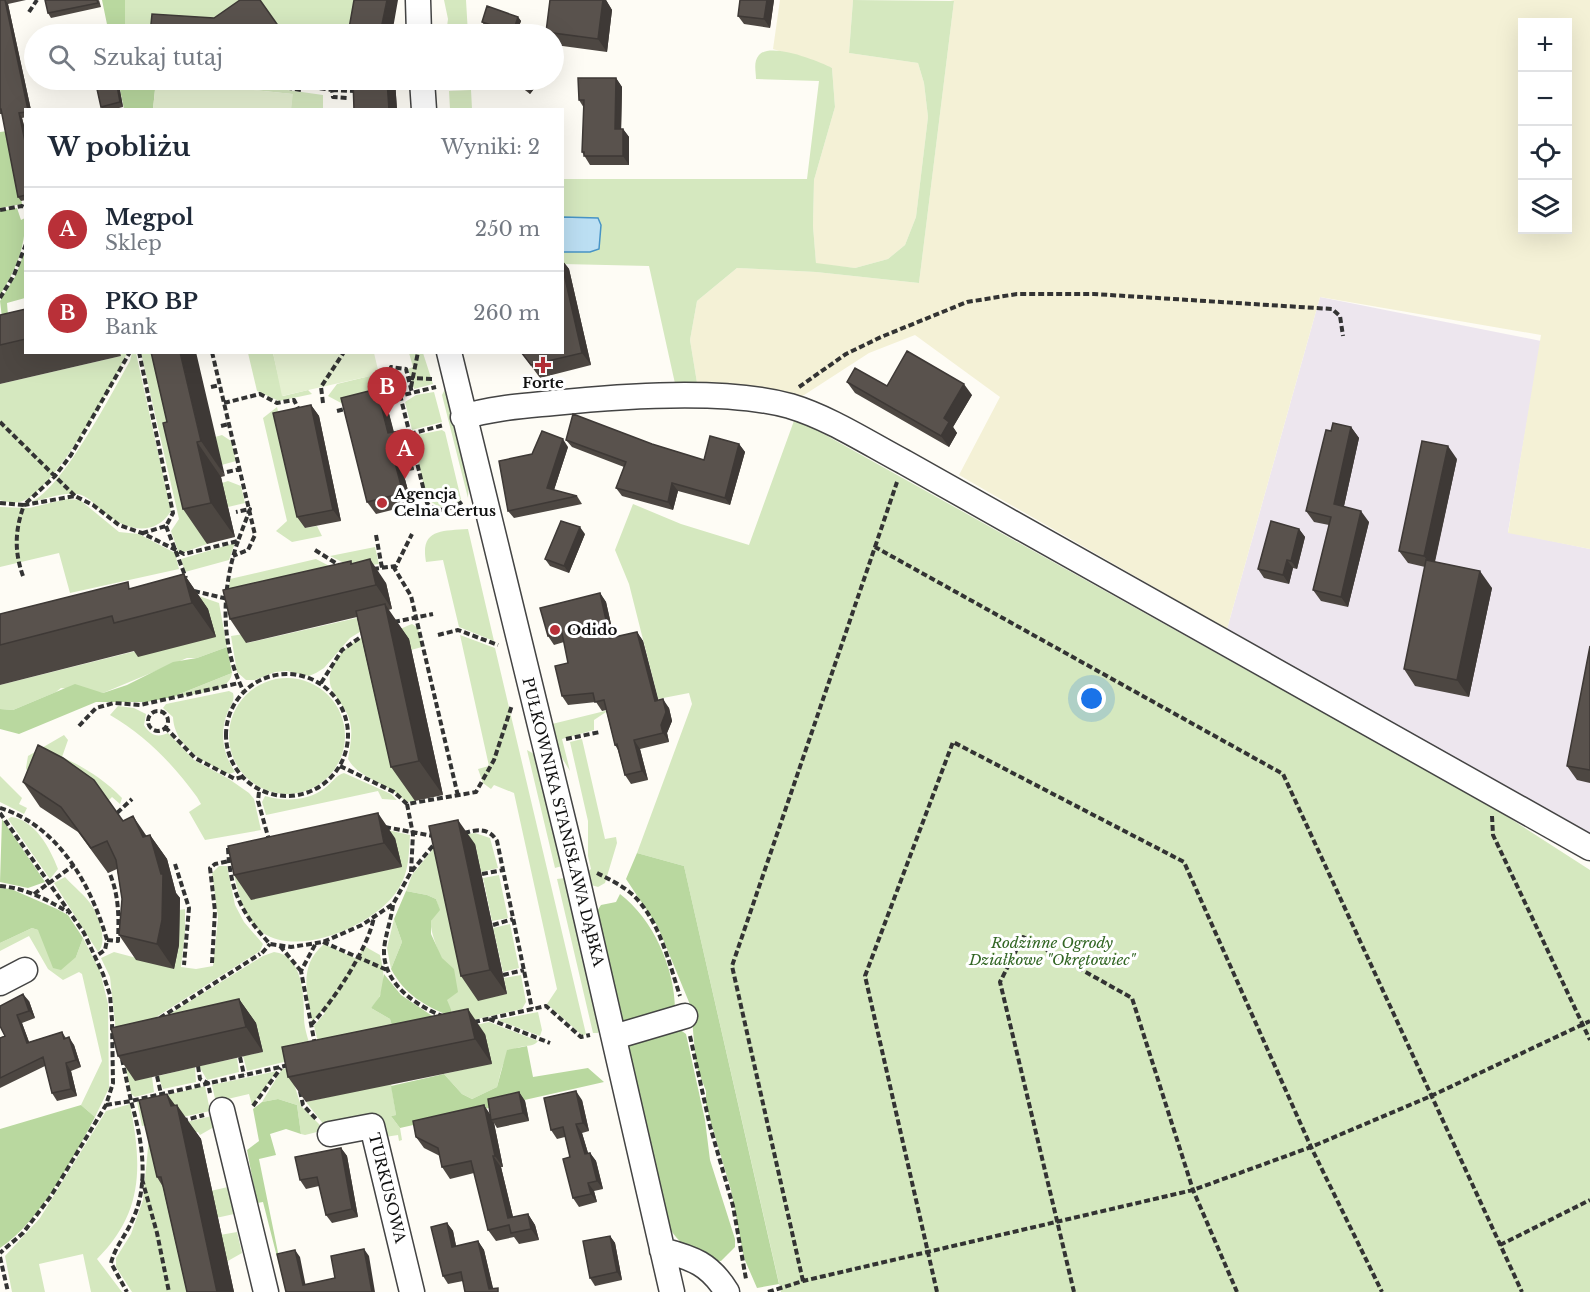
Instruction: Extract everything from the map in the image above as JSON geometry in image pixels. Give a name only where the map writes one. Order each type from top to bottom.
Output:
[{"type":"street","points":[[418,0],[419,24]]},
{"type":"street","points":[[423,90],[424,108]]},
{"type":"street","name":"PUŁKOWNIKA STANISŁAWA DĄBKA","points":[[449,354],[455,421],[614,1037],[672,1292]]},
{"type":"street","points":[[455,421],[504,408],[639,397],[745,398],[789,406],[815,416],[904,462],[1590,848]]},
{"type":"street","points":[[0,983],[25,970]]},
{"type":"street","points":[[614,1037],[685,1016]]},
{"type":"street","points":[[222,1110],[266,1292]]},
{"type":"street","name":"TURKUSOWA","points":[[330,1134],[372,1126],[412,1292]]},
{"type":"street","points":[[662,1250],[692,1257],[737,1288]]},
{"type":"path","points":[[29,12],[37,0]]},
{"type":"path","points":[[348,98],[333,97],[332,90],[355,90]]},
{"type":"path","points":[[0,210],[24,207]]},
{"type":"path","points":[[0,298],[14,275],[24,249]]},
{"type":"path","points":[[789,406],[795,389],[846,354],[967,302],[1017,294],[1094,294],[1332,309],[1341,320],[1342,336]]},
{"type":"path","points":[[23,576],[17,557],[15,530],[24,505],[55,476],[83,435],[129,354]]},
{"type":"path","points":[[139,354],[173,513],[166,526],[142,533]]},
{"type":"path","points":[[212,354],[255,535],[252,544],[243,554],[232,556]]},
{"type":"path","points":[[323,403],[321,387],[343,354]]},
{"type":"path","points":[[411,390],[418,354]]},
{"type":"path","points":[[394,397],[388,374],[391,368],[406,369],[411,390]]},
{"type":"path","points":[[408,378],[435,380]]},
{"type":"path","points":[[211,387],[220,385]]},
{"type":"path","points":[[372,403],[400,396],[411,390],[437,387]]},
{"type":"path","points":[[224,403],[260,394],[277,403],[294,400],[298,408]]},
{"type":"path","points":[[400,396],[426,503],[433,509],[442,510],[455,507],[465,500]]},
{"type":"path","points":[[338,411],[360,405]]},
{"type":"path","points":[[410,434],[455,421]]},
{"type":"path","points":[[0,422],[75,496],[119,525],[142,533],[184,554],[238,541]]},
{"type":"path","points":[[221,426],[229,424]]},
{"type":"path","points":[[803,1281],[732,966],[904,462]]},
{"type":"path","points":[[227,472],[240,469]]},
{"type":"path","points":[[0,503],[24,505],[75,496]]},
{"type":"path","points":[[237,512],[250,509]]},
{"type":"path","points":[[244,692],[234,672],[224,600],[232,556],[250,509]]},
{"type":"path","points":[[166,526],[187,581]]},
{"type":"path","points":[[362,572],[396,566],[412,534]]},
{"type":"path","points":[[376,535],[382,568]]},
{"type":"path","points":[[875,547],[1283,774],[1522,1292]]},
{"type":"path","points":[[315,550],[343,568]]},
{"type":"path","points":[[393,566],[411,596],[417,617],[458,796]]},
{"type":"path","points":[[193,591],[224,600],[232,599]]},
{"type":"path","points":[[388,623],[433,614]]},
{"type":"path","points":[[438,635],[458,630],[498,645]]},
{"type":"path","points":[[321,683],[342,650],[372,631]]},
{"type":"path","points":[[419,655],[425,654]]},
{"type":"path","points":[[299,674],[321,683],[337,700],[347,721],[348,744],[340,766],[324,784],[303,794],[281,796],[259,792],[242,777],[230,759],[225,733],[231,707],[248,686],[272,675],[299,674]]},
{"type":"path","points":[[79,726],[96,708],[114,703],[140,705],[239,683]]},
{"type":"path","points":[[428,693],[434,691]]},
{"type":"path","points":[[153,702],[155,712],[149,720],[151,727],[157,730],[165,727],[168,722],[165,714],[155,712]]},
{"type":"path","points":[[407,804],[476,792],[494,760],[512,705]]},
{"type":"path","points":[[165,727],[203,764],[235,779],[242,777]]},
{"type":"path","points":[[437,733],[443,731]]},
{"type":"path","points":[[937,1292],[865,976],[953,742],[1184,862],[1311,1147],[1382,1292]]},
{"type":"path","points":[[340,766],[394,792],[407,804],[413,832],[411,872]]},
{"type":"path","points":[[446,771],[452,770]]},
{"type":"path","points":[[259,792],[258,801],[270,845]]},
{"type":"path","points":[[1498,795],[1492,815],[1493,835],[1590,1040]]},
{"type":"path","points":[[117,813],[132,799]]},
{"type":"path","points":[[0,808],[10,811],[35,828],[57,845],[74,865],[95,905],[106,940],[105,950],[95,957]]},
{"type":"path","points":[[0,1253],[23,1233],[51,1196],[106,1105],[113,1083],[110,995],[95,957],[71,914],[1,815]]},
{"type":"path","points":[[379,828],[440,837],[411,872],[393,904],[384,951],[388,971],[399,989],[428,1010],[445,1018]]},
{"type":"path","points":[[458,834],[477,829],[493,835],[497,842],[532,1009]]},
{"type":"path","points":[[228,848],[237,901],[251,924],[270,944],[291,947],[323,942],[362,925],[393,904]]},
{"type":"path","points":[[212,963],[215,911],[209,872],[215,864],[240,858]]},
{"type":"path","points":[[175,864],[189,908],[184,966]]},
{"type":"path","points":[[34,894],[74,865]]},
{"type":"path","points":[[482,874],[503,870]]},
{"type":"path","points":[[106,940],[118,941],[119,920],[115,885],[109,872]]},
{"type":"path","points":[[615,884],[633,895],[658,933],[685,1016],[710,1126],[733,1206],[737,1288]]},
{"type":"path","points":[[0,886],[15,887],[34,894],[71,914]]},
{"type":"path","points":[[310,1026],[344,983],[368,936],[374,916]]},
{"type":"path","points":[[493,925],[513,919]]},
{"type":"path","points":[[1074,1292],[1000,982],[1023,937],[1132,998],[1193,1190],[1237,1292]]},
{"type":"path","points":[[323,942],[388,971]]},
{"type":"path","points":[[301,971],[316,943]]},
{"type":"path","points":[[157,1020],[261,953],[270,944]]},
{"type":"path","points":[[279,945],[301,971],[310,1026],[316,1047]]},
{"type":"path","points":[[503,975],[524,970]]},
{"type":"path","points":[[471,1023],[546,1006],[581,1037],[590,1035]]},
{"type":"path","points":[[488,1019],[550,1043]]},
{"type":"path","points":[[768,1292],[803,1281],[1193,1190],[1311,1147],[1431,1096],[1590,1021]]},
{"type":"path","points":[[111,1049],[118,1045]]},
{"type":"path","points":[[121,1056],[140,1131],[141,1178],[134,1219],[111,1263],[128,1292]]},
{"type":"path","points":[[240,1057],[244,1075]]},
{"type":"path","points":[[106,1105],[293,1064]]},
{"type":"path","points":[[253,1106],[281,1067]]},
{"type":"path","points":[[157,1076],[161,1094]]},
{"type":"path","points":[[298,1085],[303,1105],[330,1134]]},
{"type":"path","points":[[172,1123],[222,1110]]},
{"type":"path","points":[[141,1178],[158,1233],[169,1292]]},
{"type":"path","points":[[1500,1245],[1590,1200]]},
{"type":"path","points":[[0,1257],[8,1292]]},
{"type":"shaded area","points":[[780,0],[853,0],[849,53],[918,63],[924,83],[928,117],[916,217],[905,245],[888,259],[855,268],[816,264],[813,226],[814,180],[835,107],[832,68],[773,49]]},
{"type":"shaded area","points":[[950,0],[1590,0],[1590,549],[1508,533],[1541,335],[1320,297],[1227,629],[959,475],[1000,397],[915,335],[869,353],[801,397],[698,389],[690,340],[697,301],[737,268],[816,272],[919,283],[954,1]]},
{"type":"shaded area","points":[[1320,297],[1541,341],[1508,532],[1590,549],[1590,840],[1227,629]]},
{"type":"green space","points":[[102,0],[125,0],[125,24],[107,24]]},
{"type":"green space","points":[[125,0],[365,0],[361,24],[244,24],[236,22],[125,24]]},
{"type":"green space","points":[[444,0],[466,0],[467,24],[447,24]]},
{"type":"green space","points":[[853,0],[954,1],[919,283],[816,272],[737,268],[697,301],[690,340],[698,389],[676,388],[649,266],[564,264],[564,179],[807,179],[819,81],[756,79],[755,64],[759,55],[774,51],[795,54],[832,68],[835,107],[814,180],[813,226],[816,263],[855,268],[888,259],[905,245],[916,217],[928,117],[924,83],[918,63],[849,53]]},
{"type":"green space","points":[[120,90],[155,90],[153,108],[124,108]]},
{"type":"green space","points":[[155,90],[254,90],[293,94],[291,108],[153,108]]},
{"type":"green space","points":[[253,90],[287,90],[323,95],[323,108],[291,108],[292,94]]},
{"type":"green space","points":[[471,90],[472,108],[450,108],[449,91]]},
{"type":"green space","points":[[8,131],[22,204],[0,208],[0,132]]},
{"type":"green space","points":[[17,208],[21,220],[24,218],[24,239],[15,268],[0,295],[0,211]]},
{"type":"green space","points":[[24,253],[24,298],[7,303],[8,316],[2,318],[0,301],[16,275]]},
{"type":"green space","points":[[120,354],[126,354],[83,432],[54,474],[24,501],[14,503],[0,500],[0,384],[121,356]]},
{"type":"green space","points":[[132,354],[136,354],[171,511],[158,524],[141,528],[124,525],[115,520],[82,495],[60,495],[31,502],[44,493],[71,460],[130,361]]},
{"type":"green space","points":[[141,354],[166,354],[207,544],[184,552],[178,551],[171,531],[179,519]]},
{"type":"green space","points":[[248,354],[273,354],[283,396],[308,390],[312,394],[279,401],[257,391]]},
{"type":"green space","points":[[273,354],[374,354],[379,374],[282,396]]},
{"type":"green space","points":[[409,354],[423,354],[433,384],[414,389],[408,369],[413,367]]},
{"type":"green space","points":[[382,373],[387,395],[383,396],[381,390],[368,393],[369,399],[343,404],[328,396],[337,384]]},
{"type":"green space","points":[[445,389],[469,481],[468,498],[442,395]]},
{"type":"green space","points":[[434,392],[442,422],[412,430],[405,402],[416,395]]},
{"type":"green space","points":[[277,407],[305,528],[317,526],[322,536],[292,542],[276,531],[287,521],[263,418]]},
{"type":"green space","name":"Rodzinne Ogrody Działkowe \"Okrętowiec\"","points":[[795,418],[1494,808],[1590,870],[1590,1292],[781,1292],[684,866],[637,853],[692,704],[689,693],[658,699],[629,584],[615,550],[633,504],[681,524],[749,545]]},
{"type":"green space","points":[[442,430],[445,432],[461,499],[457,503],[439,507],[427,499],[412,436]]},
{"type":"green space","points":[[222,435],[231,441],[236,461],[218,466],[215,437]]},
{"type":"green space","points":[[228,481],[241,486],[245,503],[228,507],[222,483]]},
{"type":"green space","points":[[67,499],[80,500],[119,532],[139,534],[175,553],[179,569],[70,593],[59,553],[0,567],[0,507],[29,508]]},
{"type":"green space","points":[[468,529],[494,641],[459,627],[443,560],[426,562],[426,543],[435,534],[449,530]]},
{"type":"green space","points":[[235,543],[229,560],[185,572],[181,559]]},
{"type":"green space","points":[[375,547],[379,564],[354,568],[330,556]]},
{"type":"green space","points":[[316,559],[339,571],[228,593],[230,579]]},
{"type":"green space","points":[[193,594],[219,603],[227,647],[197,658],[187,658],[103,693],[61,688],[13,710],[0,709],[0,685],[136,651]]},
{"type":"green space","points":[[374,614],[368,627],[350,638],[324,668],[309,676],[287,671],[275,672],[255,680],[246,680],[237,672],[231,636],[244,634],[247,643]]},
{"type":"green space","points":[[412,624],[418,628],[422,647],[411,650],[415,801],[406,802],[359,771],[348,759],[350,722],[332,689],[330,674],[337,658],[356,640],[365,636],[389,633]]},
{"type":"green space","points":[[460,635],[495,648],[586,1034],[583,1036],[547,1004],[557,989],[514,793],[494,785],[491,789],[483,783],[478,769],[489,766]]},
{"type":"green space","points":[[227,647],[232,673],[172,697],[147,702],[96,702],[19,734],[0,729],[0,709],[13,710],[75,684],[103,693],[127,685],[173,662],[197,658]]},
{"type":"green space","points":[[232,673],[230,680],[217,689],[172,697]]},
{"type":"green space","points":[[287,678],[309,682],[328,695],[341,714],[345,736],[341,758],[328,777],[309,790],[287,794],[265,790],[246,777],[233,758],[229,736],[233,714],[246,695],[265,682]]},
{"type":"green space","points":[[229,691],[233,693],[233,698],[225,719],[223,735],[225,751],[235,772],[229,774],[210,765],[185,745],[179,737],[173,717],[163,708],[166,704]]},
{"type":"green space","points":[[118,706],[134,708],[146,714],[144,725],[151,733],[160,735],[168,733],[194,760],[249,793],[254,799],[261,830],[205,840],[189,812],[201,804],[197,797],[158,751],[110,715]]},
{"type":"green space","points":[[609,710],[594,720],[594,730],[562,739],[570,771],[559,753],[552,724]]},
{"type":"green space","points":[[64,735],[68,740],[62,757],[109,785],[122,798],[120,804],[112,797],[107,802],[30,780],[26,768],[28,756]]},
{"type":"green space","points":[[582,739],[605,839],[616,837],[617,843],[605,883],[598,887],[588,884],[586,873],[591,869],[588,856],[588,821],[570,742]]},
{"type":"green space","points":[[527,750],[536,755],[562,866],[555,868]]},
{"type":"green space","points":[[344,773],[391,794],[397,800],[382,799],[378,791],[266,815],[262,802],[265,796],[288,800],[311,796]]},
{"type":"green space","points":[[0,776],[22,798],[19,804],[27,808],[24,814],[0,802]]},
{"type":"green space","points":[[11,817],[27,823],[46,844],[58,869],[50,879],[8,819]]},
{"type":"green space","points":[[2,819],[45,882],[28,888],[0,882]]},
{"type":"green space","points":[[383,829],[410,835],[409,855],[405,876],[399,888],[389,901],[374,914],[337,933],[297,942],[279,940],[263,933],[250,919],[241,902],[232,864],[401,867],[395,838]]},
{"type":"green space","points":[[475,833],[490,838],[498,868],[481,872],[475,844],[478,1000],[507,994],[504,978],[521,975],[526,1002],[522,1009],[464,1022],[452,1017],[446,1000],[454,993],[431,927],[431,921],[439,909],[436,899],[406,891],[412,875],[441,839]]},
{"type":"green space","points":[[637,853],[684,866],[779,1284],[757,1288],[744,1258],[731,1190],[706,1106],[706,1091],[696,1065],[691,1007],[658,927],[626,879]]},
{"type":"green space","points":[[219,866],[227,866],[235,905],[244,922],[263,944],[260,951],[117,1042],[110,977],[101,958],[114,952],[174,968],[179,945],[179,910],[185,909],[181,967],[196,969],[213,966],[218,918],[212,873]]},
{"type":"green space","points":[[499,875],[508,918],[492,921],[483,878]]},
{"type":"green space","points":[[65,877],[92,906],[97,916],[102,936],[101,948],[98,952],[54,883]]},
{"type":"green space","points":[[565,878],[600,1027],[598,1033],[593,1033],[557,879]]},
{"type":"green space","points":[[0,888],[11,889],[68,915],[83,938],[76,957],[61,970],[53,968],[38,930],[32,928],[0,943]]},
{"type":"green space","points":[[406,891],[436,899],[440,910],[431,921],[431,934],[442,958],[454,969],[458,992],[447,1000],[452,1017],[433,1009],[409,993],[391,969],[402,942],[394,919]]},
{"type":"green space","points":[[620,894],[632,904],[652,931],[666,961],[674,994],[675,1010],[637,1025],[621,1022],[597,911],[601,905],[616,902]]},
{"type":"green space","points":[[394,919],[402,942],[391,969],[387,948]]},
{"type":"green space","points":[[510,924],[519,968],[503,972],[493,928]]},
{"type":"green space","points":[[32,928],[76,957],[83,938],[100,971],[108,1004],[109,1088],[95,1117],[81,1105],[102,1061],[82,974],[79,972],[63,980],[48,969],[29,936],[0,951],[0,943]]},
{"type":"green space","points":[[324,944],[357,959],[364,946],[380,955],[383,969],[382,989],[371,1008],[390,1019],[393,1029],[321,1054],[314,1026],[325,1013],[322,1011],[312,1022],[306,980],[310,961]]},
{"type":"green space","points":[[274,952],[291,960],[300,978],[305,1027],[313,1055],[247,1071],[243,1056],[263,1052],[256,1023],[135,1080],[152,1077],[154,1092],[135,1097],[131,1094],[122,1048],[168,1015],[263,956]]},
{"type":"green space","points":[[384,974],[401,995],[434,1017],[393,1029],[390,1019],[371,1008],[380,996]]},
{"type":"green space","points":[[538,1012],[542,1030],[540,1036],[497,1020]]},
{"type":"green space","points":[[489,1022],[538,1041],[532,1045],[514,1049],[506,1058],[497,1087],[472,1099],[462,1094],[444,1074],[492,1063],[467,1027]]},
{"type":"green space","points":[[679,1029],[686,1034],[705,1120],[710,1160],[735,1239],[735,1247],[721,1261],[697,1255],[679,1241],[669,1228],[627,1046],[631,1041]]},
{"type":"green space","points":[[527,1046],[533,1077],[588,1068],[604,1082],[400,1128],[391,1116],[396,1115],[391,1086],[444,1074],[462,1094],[472,1099],[497,1087],[507,1050]]},
{"type":"green space","points":[[237,1058],[239,1072],[207,1080],[199,1066]]},
{"type":"green space","points":[[195,1067],[196,1082],[163,1089],[158,1076]]},
{"type":"green space","points":[[289,1068],[301,1106],[325,1130],[301,1134],[297,1105],[278,1099],[262,1102],[282,1069]]},
{"type":"green space","points":[[277,1071],[252,1105],[249,1094],[219,1101],[217,1108],[212,1085]]},
{"type":"green space","points":[[391,1083],[396,1115],[391,1116],[400,1128],[402,1140],[399,1141],[398,1135],[385,1137],[328,1130],[306,1102]]},
{"type":"green space","points":[[205,1086],[210,1111],[142,1126],[137,1102]]},
{"type":"green space","points":[[278,1099],[297,1105],[301,1134],[286,1129],[270,1134],[276,1155],[259,1159],[286,1292],[263,1202],[257,1203],[247,1150],[259,1141],[253,1109],[262,1102]]},
{"type":"green space","points":[[130,1104],[137,1148],[136,1187],[124,1224],[97,1259],[122,1292],[91,1292],[83,1254],[39,1264],[45,1292],[12,1292],[5,1256],[40,1218],[106,1111]]},
{"type":"green space","points":[[81,1105],[95,1117],[77,1151],[41,1207],[14,1237],[0,1248],[0,1129]]},
{"type":"green space","points":[[212,1116],[214,1127],[200,1135],[198,1132],[192,1133],[203,1292],[132,1292],[116,1267],[116,1258],[131,1234],[143,1200],[149,1137],[157,1129]]},
{"type":"green space","points":[[228,1187],[234,1214],[216,1218],[206,1192]]},
{"type":"green space","points":[[237,1232],[242,1253],[226,1262],[220,1235]]},
{"type":"water","points":[[564,217],[598,218],[601,225],[599,249],[590,252],[564,252]]},
{"type":"building","points":[[0,0],[5,0],[28,108],[24,108],[24,112],[19,113],[24,137],[24,196],[18,197],[0,109]]},
{"type":"building","points":[[45,0],[97,0],[98,3],[48,13]]},
{"type":"building","points":[[240,0],[260,0],[277,24],[151,24],[152,14],[214,18]]},
{"type":"building","points":[[354,0],[387,0],[382,24],[350,24]]},
{"type":"building","points":[[550,0],[603,0],[598,39],[564,34],[564,24],[547,24]]},
{"type":"building","points":[[740,0],[767,0],[764,19],[738,16]]},
{"type":"building","points":[[487,6],[518,17],[516,24],[482,22]]},
{"type":"building","points":[[578,78],[616,78],[615,129],[623,129],[623,156],[584,156],[582,152],[584,100],[579,100]]},
{"type":"building","points":[[97,90],[118,90],[120,102],[101,107]]},
{"type":"building","points":[[353,90],[388,90],[389,108],[354,108]]},
{"type":"building","points":[[564,274],[582,353],[531,365],[523,354],[564,354]]},
{"type":"building","points":[[24,309],[24,339],[0,345],[0,315]]},
{"type":"building","points":[[907,351],[964,384],[944,418],[949,422],[941,436],[847,382],[855,368],[887,386]]},
{"type":"building","points":[[151,354],[180,354],[201,441],[197,442],[211,503],[183,509],[163,423],[167,422]]},
{"type":"building","points":[[377,389],[388,433],[399,431],[405,457],[394,459],[403,493],[367,502],[341,398]]},
{"type":"building","points":[[311,405],[333,510],[297,517],[273,413]]},
{"type":"building","points":[[573,414],[652,444],[704,460],[710,436],[739,444],[725,498],[672,483],[668,502],[616,488],[626,462],[566,440]]},
{"type":"building","points":[[1333,423],[1351,427],[1334,504],[1361,511],[1341,597],[1313,590],[1331,517],[1306,511],[1326,430],[1331,431]]},
{"type":"building","points":[[542,431],[563,439],[547,488],[577,496],[508,511],[499,461],[532,454]]},
{"type":"building","points":[[1422,441],[1448,446],[1424,556],[1399,551]]},
{"type":"building","points":[[561,521],[580,527],[564,566],[545,559]]},
{"type":"building","points":[[1271,521],[1299,529],[1291,561],[1287,560],[1283,575],[1258,569]]},
{"type":"building","points":[[370,559],[376,585],[230,619],[223,590],[351,561],[351,564]]},
{"type":"building","points":[[1426,560],[1480,571],[1457,680],[1404,669]]},
{"type":"building","points":[[184,574],[192,603],[114,623],[112,616],[0,645],[0,614],[128,582],[129,589]]},
{"type":"building","points":[[600,593],[610,638],[637,632],[655,701],[663,699],[666,712],[661,725],[663,733],[634,740],[642,771],[625,775],[604,700],[595,702],[593,693],[562,696],[555,666],[568,663],[562,633],[548,636],[540,608]]},
{"type":"building","points":[[385,604],[419,761],[391,767],[356,611]]},
{"type":"building","points":[[1590,646],[1590,770],[1567,766]]},
{"type":"building","points":[[38,745],[63,758],[94,780],[123,821],[133,816],[143,837],[150,835],[161,874],[163,874],[162,920],[157,944],[119,935],[122,899],[116,860],[107,841],[91,848],[61,807],[23,782]]},
{"type":"building","points":[[378,813],[384,843],[234,875],[228,846]]},
{"type":"building","points":[[458,820],[490,970],[461,976],[429,826]]},
{"type":"building","points":[[23,994],[29,1011],[17,1015],[27,1043],[62,1032],[64,1039],[69,1037],[76,1060],[66,1063],[71,1089],[52,1093],[43,1057],[0,1078],[0,1038],[5,1036],[0,1026],[0,1006]]},
{"type":"building","points":[[239,999],[246,1027],[118,1056],[111,1028]]},
{"type":"building","points":[[468,1009],[475,1039],[288,1077],[282,1047]]},
{"type":"building","points":[[576,1091],[583,1123],[576,1124],[585,1154],[590,1153],[597,1181],[588,1183],[591,1194],[573,1198],[563,1159],[570,1157],[563,1127],[551,1130],[544,1098]]},
{"type":"building","points":[[519,1092],[523,1113],[491,1120],[488,1099]]},
{"type":"building","points":[[167,1094],[171,1106],[177,1105],[217,1292],[187,1292],[161,1177],[157,1177],[139,1100]]},
{"type":"building","points":[[484,1105],[508,1218],[528,1214],[531,1229],[511,1233],[509,1225],[488,1230],[471,1161],[442,1167],[438,1148],[416,1137],[413,1121]]},
{"type":"building","points":[[341,1148],[352,1209],[326,1215],[317,1177],[300,1180],[295,1157]]},
{"type":"building","points":[[447,1223],[452,1247],[478,1241],[489,1289],[498,1288],[498,1292],[465,1292],[461,1272],[443,1276],[431,1227]]},
{"type":"building","points":[[610,1236],[617,1272],[590,1278],[583,1241]]},
{"type":"building","points":[[364,1249],[372,1292],[286,1292],[277,1254],[295,1250],[303,1285],[335,1278],[331,1256]]},
{"type":"place","name":"Forte","points":[[543,365]]},
{"type":"place","name":"PKO BP","points":[[387,417]]},
{"type":"place","name":"Megpol","points":[[405,479]]},
{"type":"place","name":"Agencja Celna Certus","points":[[382,503]]},
{"type":"place","name":"Odido","points":[[555,630]]}]
